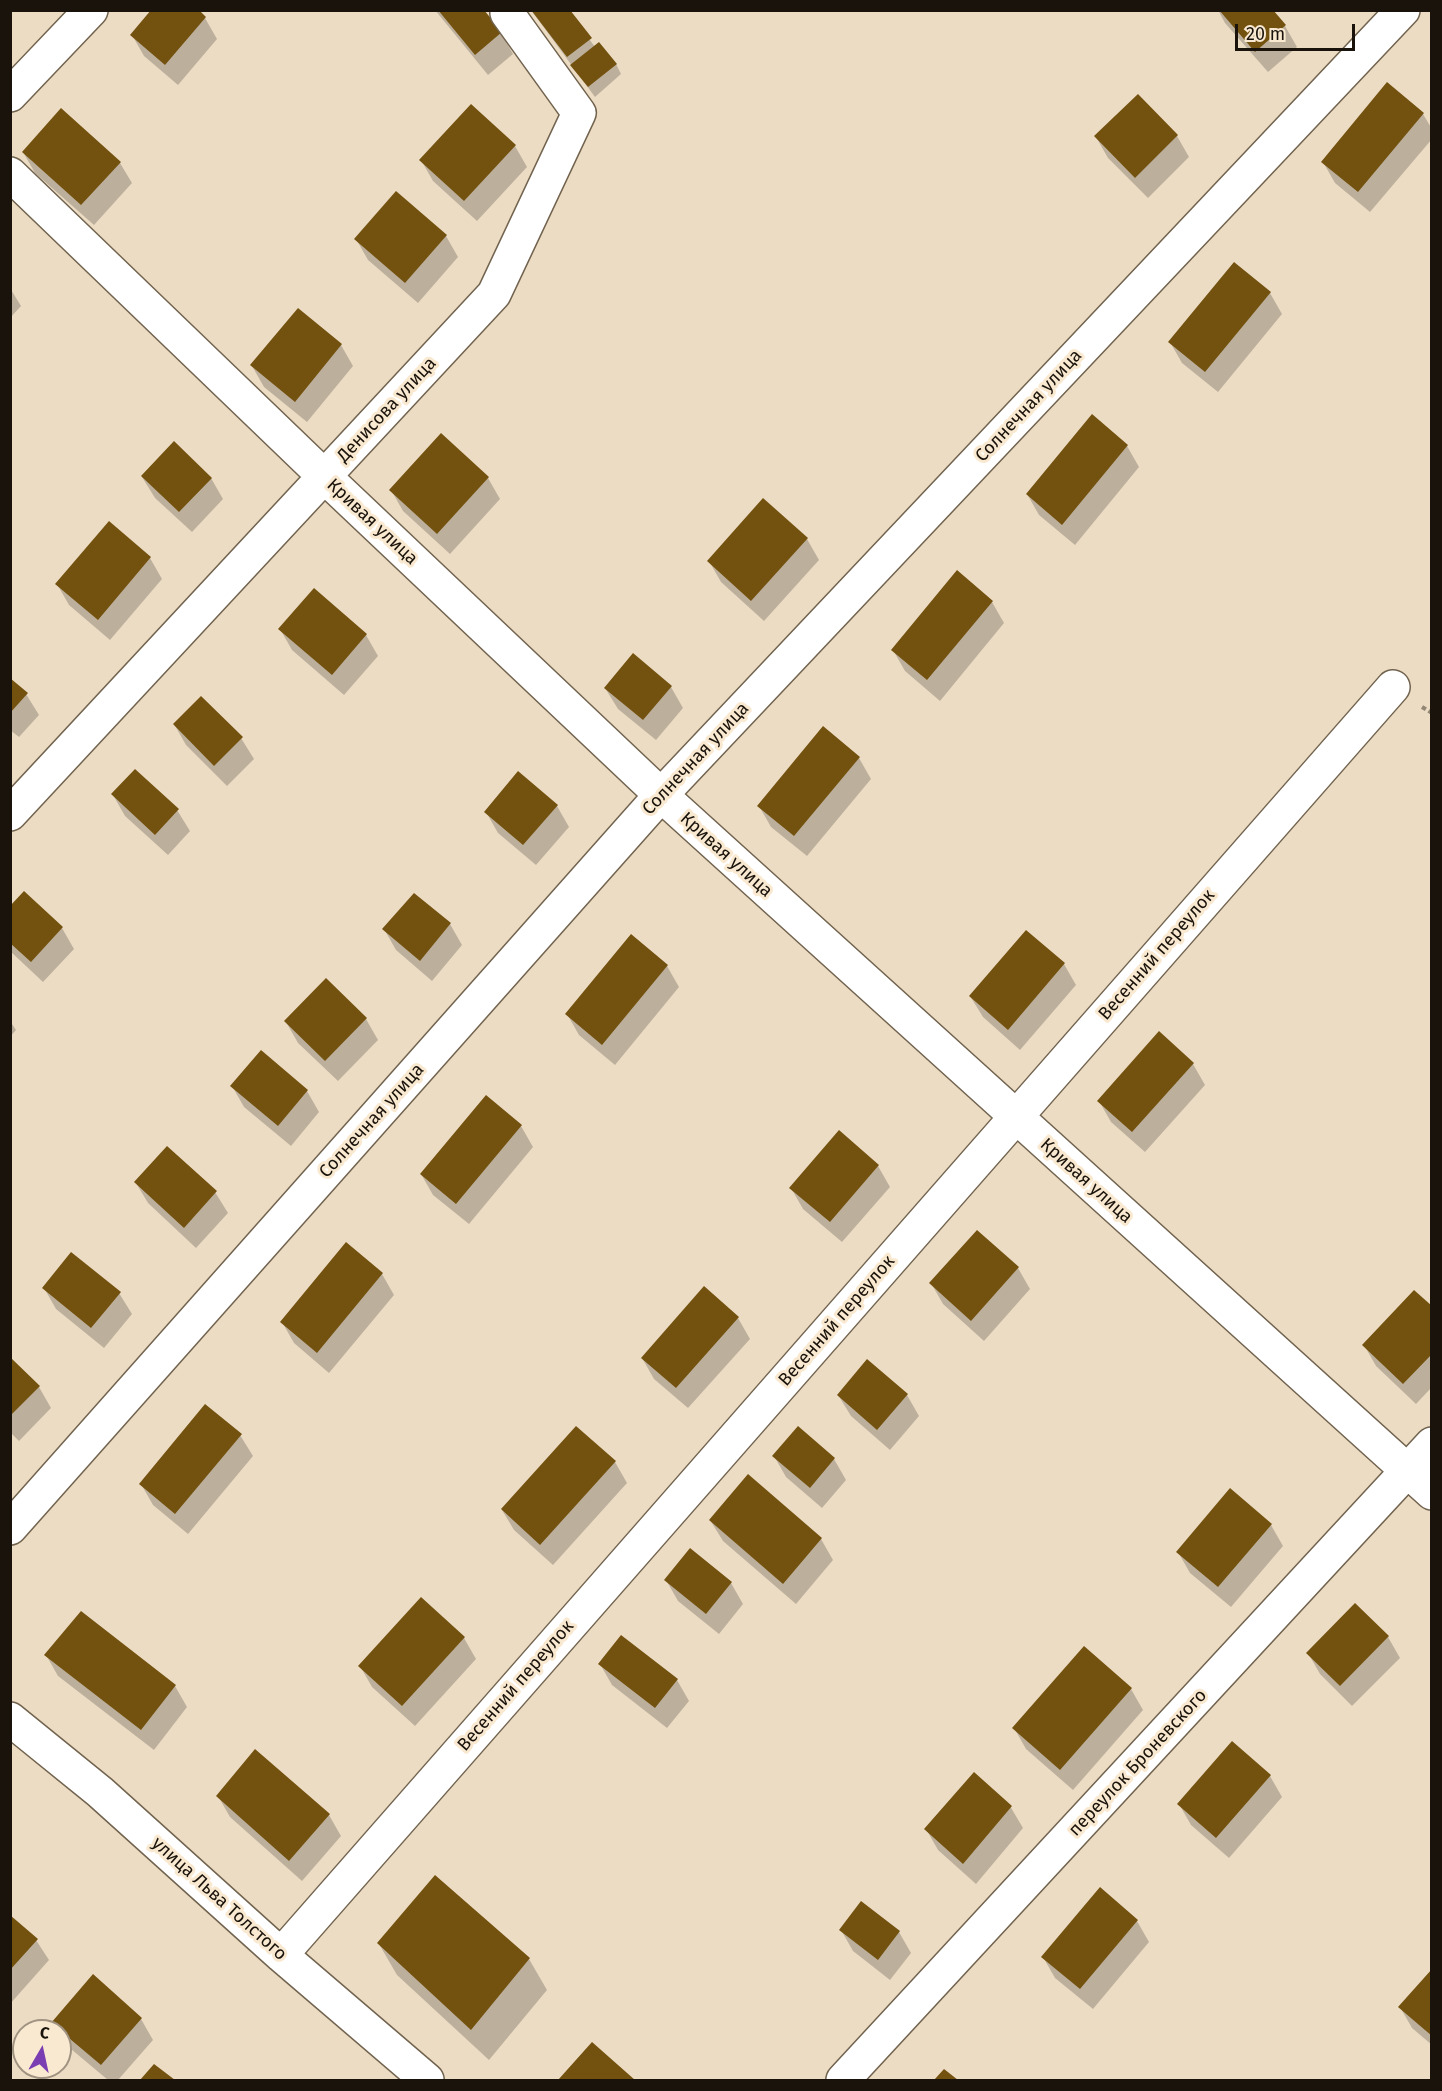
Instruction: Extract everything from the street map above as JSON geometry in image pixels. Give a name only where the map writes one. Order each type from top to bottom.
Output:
[{"type":"street","points":[[10,95],[91,10]]},
{"type":"street","name":"Солнечная улица","points":[[10,1528],[661,795],[1403,10]]},
{"type":"street","name":"Денисова улица","points":[[10,814],[494,294],[579,112],[507,14]]},
{"type":"street","name":"Кривая улица","points":[[10,174],[325,477],[661,795],[1431,1493]]},
{"type":"street","name":"Весенний переулок","points":[[281,1955],[1393,687]]},
{"type":"street","name":"переулок Броневского","points":[[843,2080],[1431,1444]]},
{"type":"street","name":"улица Льва Толстого","points":[[10,1719],[100,1792],[281,1955],[427,2080]]},
{"type":"building","points":[[151,10],[199,10],[206,17],[165,65],[130,35]]},
{"type":"building","points":[[438,10],[484,10],[502,32],[475,55]]},
{"type":"building","points":[[531,10],[570,10],[592,38],[567,57]]},
{"type":"building","points":[[1219,10],[1273,10],[1286,25],[1255,52]]},
{"type":"building","points":[[599,42],[617,64],[588,87],[570,65]]},
{"type":"building","points":[[1387,82],[1424,113],[1358,192],[1321,162]]},
{"type":"building","points":[[1138,94],[1178,135],[1135,178],[1094,136]]},
{"type":"building","points":[[471,104],[516,145],[464,201],[419,160]]},
{"type":"building","points":[[61,108],[121,162],[81,205],[22,152]]},
{"type":"building","points":[[396,191],[447,235],[405,283],[354,239]]},
{"type":"building","points":[[1234,262],[1271,292],[1205,372],[1168,342]]},
{"type":"building","points":[[298,308],[342,344],[295,402],[250,365]]},
{"type":"building","points":[[1092,414],[1128,445],[1062,525],[1026,494]]},
{"type":"building","points":[[441,433],[489,477],[437,534],[389,490]]},
{"type":"building","points":[[174,441],[212,478],[179,512],[141,476]]},
{"type":"building","points":[[763,498],[808,538],[751,601],[707,561]]},
{"type":"building","points":[[109,521],[151,557],[98,620],[55,584]]},
{"type":"building","points":[[957,570],[993,601],[927,680],[891,650]]},
{"type":"building","points":[[314,588],[367,634],[332,675],[278,629]]},
{"type":"building","points":[[633,653],[672,686],[643,720],[604,688]]},
{"type":"building","points":[[10,678],[28,693],[10,713]]},
{"type":"building","points":[[201,696],[243,737],[214,766],[173,724]]},
{"type":"building","points":[[823,726],[860,757],[794,836],[757,806]]},
{"type":"building","points":[[135,769],[179,809],[155,835],[111,794]]},
{"type":"building","points":[[518,771],[558,805],[523,845],[484,812]]},
{"type":"building","points":[[24,891],[63,927],[31,962],[10,943],[10,906]]},
{"type":"building","points":[[414,893],[451,923],[420,961],[382,929]]},
{"type":"building","points":[[1026,930],[1065,963],[1008,1030],[969,996]]},
{"type":"building","points":[[631,934],[668,965],[602,1045],[565,1014]]},
{"type":"building","points":[[326,978],[367,1018],[325,1061],[284,1021]]},
{"type":"building","points":[[1159,1031],[1194,1063],[1132,1132],[1097,1101]]},
{"type":"building","points":[[261,1050],[308,1090],[278,1126],[230,1086]]},
{"type":"building","points":[[486,1095],[522,1125],[456,1204],[420,1174]]},
{"type":"building","points":[[839,1130],[879,1165],[830,1222],[789,1188]]},
{"type":"building","points":[[167,1146],[217,1191],[184,1228],[134,1182]]},
{"type":"building","points":[[977,1230],[1019,1267],[971,1321],[929,1283]]},
{"type":"building","points":[[346,1242],[383,1273],[317,1353],[280,1322]]},
{"type":"building","points":[[71,1252],[121,1292],[91,1328],[42,1288]]},
{"type":"building","points":[[704,1286],[739,1317],[676,1388],[641,1358]]},
{"type":"building","points":[[1414,1290],[1432,1306],[1432,1354],[1403,1384],[1362,1345]]},
{"type":"building","points":[[10,1357],[40,1386],[10,1416]]},
{"type":"building","points":[[867,1359],[908,1394],[877,1430],[837,1395]]},
{"type":"building","points":[[205,1404],[242,1434],[175,1514],[139,1484]]},
{"type":"building","points":[[576,1426],[616,1461],[540,1545],[501,1509]]},
{"type":"building","points":[[798,1426],[835,1458],[810,1488],[772,1456]]},
{"type":"building","points":[[748,1474],[822,1538],[783,1584],[709,1520]]},
{"type":"building","points":[[1230,1488],[1272,1524],[1218,1587],[1176,1552]]},
{"type":"building","points":[[690,1548],[732,1582],[706,1614],[664,1580]]},
{"type":"building","points":[[421,1597],[465,1637],[402,1706],[358,1666]]},
{"type":"building","points":[[1355,1603],[1389,1636],[1340,1686],[1306,1653]]},
{"type":"building","points":[[81,1611],[176,1685],[141,1730],[44,1655]]},
{"type":"building","points":[[621,1635],[678,1679],[655,1708],[598,1664]]},
{"type":"building","points":[[1084,1646],[1132,1688],[1060,1770],[1012,1728]]},
{"type":"building","points":[[1232,1741],[1271,1775],[1216,1838],[1177,1804]]},
{"type":"building","points":[[255,1749],[330,1814],[289,1861],[216,1796]]},
{"type":"building","points":[[974,1772],[1012,1806],[963,1864],[924,1829]]},
{"type":"building","points":[[435,1875],[530,1958],[471,2030],[377,1943]]},
{"type":"building","points":[[1100,1887],[1138,1920],[1080,1989],[1041,1957]]},
{"type":"building","points":[[861,1901],[900,1931],[878,1960],[839,1930]]},
{"type":"building","points":[[10,1915],[38,1939],[10,1970]]},
{"type":"building","points":[[1432,1969],[1432,2036],[1398,2007]]},
{"type":"building","points":[[93,1974],[142,2018],[101,2065],[72,2041],[72,2019],[54,2019]]},
{"type":"building","points":[[592,2042],[635,2080],[558,2080]]},
{"type":"building","points":[[154,2064],[175,2080],[140,2080]]},
{"type":"building","points":[[944,2069],[958,2080],[934,2080]]}]
